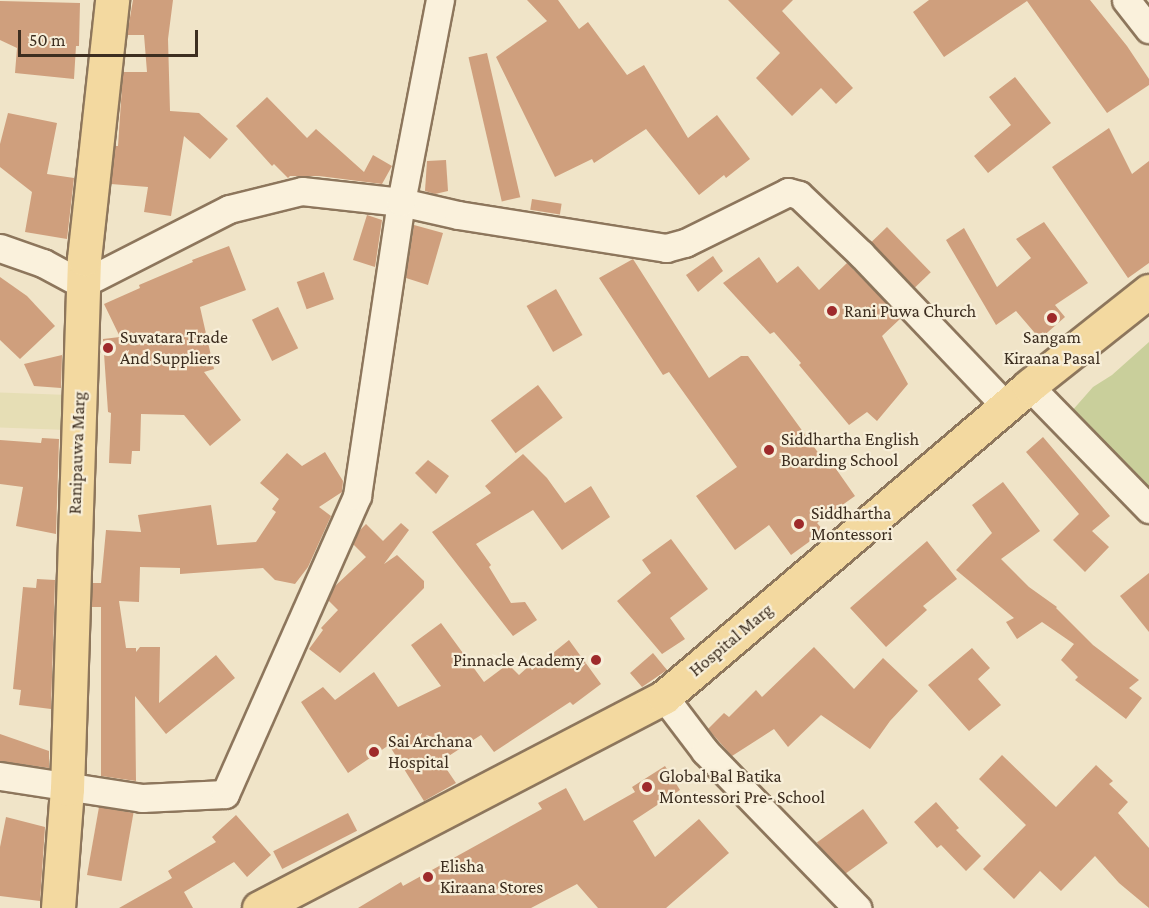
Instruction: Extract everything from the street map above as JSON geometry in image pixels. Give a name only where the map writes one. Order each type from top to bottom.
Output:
[{"type":"main road","name":"Ranipauwa Marg","points":[[58,908],[67,789],[82,284],[112,0]]},
{"type":"main road","name":"Hospital Marg","points":[[259,908],[664,697],[1017,396],[1149,291]]},
{"type":"street","points":[[0,776],[67,789],[142,798],[225,794],[357,496],[401,202],[440,0]]},
{"type":"street","points":[[1126,0],[1149,29]]},
{"type":"street","points":[[0,248],[43,263],[82,284],[229,209],[302,191],[401,202],[458,215],[666,248],[685,243],[788,192],[799,195],[1017,396],[1149,509]]},
{"type":"street","points":[[664,697],[705,751],[857,908]]},
{"type":"shaded area","points":[[0,393],[69,395],[68,430],[0,428]]},
{"type":"green space","points":[[1149,342],[1149,508],[1071,412],[1093,387],[1112,375]]},
{"type":"building","points":[[133,0],[173,0],[168,39],[170,111],[199,113],[228,139],[210,159],[184,136],[171,216],[144,212],[148,187],[111,184],[115,146],[118,146],[123,72],[147,72],[144,35],[127,35]]},
{"type":"building","points":[[527,0],[558,0],[579,29],[588,22],[627,75],[644,65],[688,138],[717,115],[750,159],[726,178],[724,175],[699,195],[646,129],[594,163],[592,159],[555,177],[496,57],[547,21]]},
{"type":"building","points":[[728,0],[793,0],[782,11],[853,88],[836,104],[821,88],[792,116],[756,78],[780,53]]},
{"type":"building","points":[[929,0],[1090,0],[1127,46],[1149,79],[1149,85],[1107,113],[1027,1],[944,57],[913,12]]},
{"type":"building","points":[[0,1],[80,3],[79,46],[76,46],[74,79],[15,73],[17,48],[0,40]]},
{"type":"building","points":[[487,53],[520,197],[502,201],[468,57]]},
{"type":"building","points":[[1015,77],[1051,123],[988,173],[974,156],[1011,125],[989,97]]},
{"type":"building","points":[[267,97],[307,138],[316,129],[364,172],[373,155],[392,166],[382,184],[319,176],[290,176],[288,178],[274,164],[272,166],[236,126]]},
{"type":"building","points":[[8,113],[57,123],[47,174],[74,178],[67,239],[25,232],[32,192],[0,167],[0,144]]},
{"type":"building","points":[[1109,128],[1132,174],[1149,161],[1149,263],[1128,278],[1052,167]]},
{"type":"building","points":[[446,160],[448,191],[435,194],[425,191],[427,161]]},
{"type":"building","points":[[532,199],[562,204],[560,215],[530,210]]},
{"type":"building","points":[[367,215],[382,220],[375,267],[353,260]]},
{"type":"building","points":[[1044,222],[1088,283],[1055,305],[1065,317],[1040,339],[1016,311],[996,325],[946,240],[964,228],[997,287],[1031,258],[1016,239]]},
{"type":"building","points":[[414,225],[443,233],[428,285],[406,278]]},
{"type":"building","points":[[887,227],[931,272],[915,288],[871,242]]},
{"type":"building","points":[[229,246],[246,290],[200,307],[214,369],[204,372],[241,420],[210,446],[184,415],[141,414],[140,451],[132,451],[131,464],[109,463],[111,413],[108,412],[103,339],[120,337],[104,304],[140,288],[139,285],[193,262],[192,260]]},
{"type":"building","points":[[713,256],[723,271],[698,292],[686,275]]},
{"type":"building","points":[[759,257],[777,283],[798,266],[819,290],[847,263],[901,318],[882,336],[908,384],[877,421],[867,412],[849,425],[774,332],[770,334],[723,283]]},
{"type":"building","name":"Siddhartha English Boarding School","points":[[633,259],[709,378],[741,356],[748,356],[830,469],[834,466],[855,496],[817,523],[824,531],[791,555],[769,525],[735,550],[696,496],[737,467],[669,372],[663,375],[599,278]]},
{"type":"building","points":[[324,272],[334,299],[307,309],[297,282]]},
{"type":"building","points":[[0,277],[27,296],[55,326],[20,359],[0,340]]},
{"type":"building","points":[[556,289],[582,335],[553,352],[527,306]]},
{"type":"building","points":[[278,307],[298,348],[272,361],[252,320]]},
{"type":"building","points":[[62,355],[61,388],[34,386],[24,364]]},
{"type":"building","points":[[538,385],[563,418],[516,453],[491,421]]},
{"type":"building","points":[[1043,437],[1110,516],[1092,531],[1109,547],[1085,572],[1053,540],[1079,514],[1026,452]]},
{"type":"building","points":[[42,438],[59,439],[56,534],[16,526],[23,487],[0,484],[0,440],[41,443]]},
{"type":"building","points":[[325,452],[343,481],[342,492],[319,507],[331,516],[308,567],[295,584],[275,580],[263,568],[180,574],[180,568],[140,567],[139,602],[119,601],[126,648],[136,648],[136,652],[140,647],[160,647],[159,703],[216,655],[235,678],[166,734],[135,696],[136,781],[101,776],[101,607],[92,607],[92,583],[101,583],[106,530],[141,532],[138,515],[211,505],[217,545],[256,542],[276,512],[272,509],[279,499],[260,483],[287,453],[302,466]]},
{"type":"building","points":[[523,454],[547,478],[565,503],[591,486],[610,517],[562,550],[533,510],[476,544],[491,565],[489,567],[511,603],[525,602],[537,620],[513,636],[432,532],[491,493],[485,486]]},
{"type":"building","points":[[428,460],[449,476],[436,494],[415,473]]},
{"type":"building","points":[[1003,482],[1040,531],[1001,559],[1029,587],[1057,607],[1093,645],[1139,680],[1129,688],[1142,698],[1126,719],[1075,680],[1078,677],[1061,660],[1074,644],[1042,622],[1017,639],[1006,622],[1014,618],[956,570],[992,533],[972,505]]},
{"type":"building","points":[[401,523],[409,530],[384,564],[397,555],[424,581],[424,588],[340,673],[309,649],[323,630],[321,628],[338,610],[328,600],[334,587],[366,557],[353,544],[359,531],[366,524],[383,541]]},
{"type":"building","points":[[671,539],[708,589],[670,618],[685,639],[662,654],[617,601],[651,573],[642,560]]},
{"type":"building","points":[[927,541],[957,579],[923,606],[927,610],[886,647],[850,608]]},
{"type":"building","points":[[1149,573],[1149,632],[1120,596]]},
{"type":"building","points":[[37,579],[55,580],[51,709],[19,705],[21,690],[13,689],[23,587],[36,588]]},
{"type":"building","points":[[441,623],[484,682],[508,664],[519,675],[529,666],[532,670],[569,640],[601,684],[573,705],[570,702],[494,752],[481,735],[441,761],[456,783],[424,801],[389,745],[348,773],[301,702],[323,687],[335,700],[374,672],[398,707],[441,686],[411,645]]},
{"type":"building","points":[[814,647],[854,689],[883,658],[918,691],[890,721],[870,749],[821,715],[788,747],[774,729],[732,756],[708,729],[724,713],[729,717],[756,690],[762,697]]},
{"type":"building","points":[[972,648],[990,668],[978,679],[1001,705],[969,731],[928,685]]},
{"type":"building","points":[[653,653],[667,670],[642,687],[630,673]]},
{"type":"building","points":[[0,734],[49,751],[49,768],[0,761]]},
{"type":"building","points":[[1002,755],[1056,807],[1096,765],[1113,781],[1109,784],[1128,802],[1118,813],[1149,848],[1149,908],[1119,883],[1095,856],[1061,891],[1040,871],[1014,899],[983,869],[1026,825],[979,779]]},
{"type":"building","points":[[665,766],[680,790],[633,821],[655,857],[699,819],[729,853],[666,908],[598,908],[577,884],[531,908],[358,908],[401,882],[403,886],[542,809],[538,803],[566,788],[584,821],[635,792],[632,787]]},
{"type":"building","points":[[936,802],[959,828],[956,830],[981,856],[966,871],[941,845],[937,848],[914,822]]},
{"type":"building","points":[[99,807],[133,813],[121,881],[87,875]]},
{"type":"building","points":[[863,809],[888,843],[842,876],[817,843]]},
{"type":"building","points":[[348,813],[357,831],[282,869],[273,851]]},
{"type":"building","points":[[236,815],[271,855],[247,877],[234,862],[184,892],[193,908],[119,908],[172,878],[168,871],[216,842],[212,837]]},
{"type":"building","points":[[6,817],[45,827],[40,901],[0,896],[0,847]]},
{"type":"place","name":"Rani Puwa Church","points":[[832,311]]},
{"type":"place","name":"Sangam Kiraana Pasal","points":[[1052,318]]},
{"type":"place","name":"Suvatara Trade And Suppliers","points":[[108,348]]},
{"type":"place","name":"Siddhartha English Boarding School","points":[[769,450]]},
{"type":"place","name":"Siddhartha Montessori","points":[[799,524]]},
{"type":"place","name":"Pinnacle Academy","points":[[596,660]]},
{"type":"place","name":"Sai Archana Hospital","points":[[374,752]]},
{"type":"place","name":"Global Bal Batika Montessori Pre- School","points":[[647,787]]},
{"type":"place","name":"Elisha Kiraana Stores","points":[[428,877]]}]
